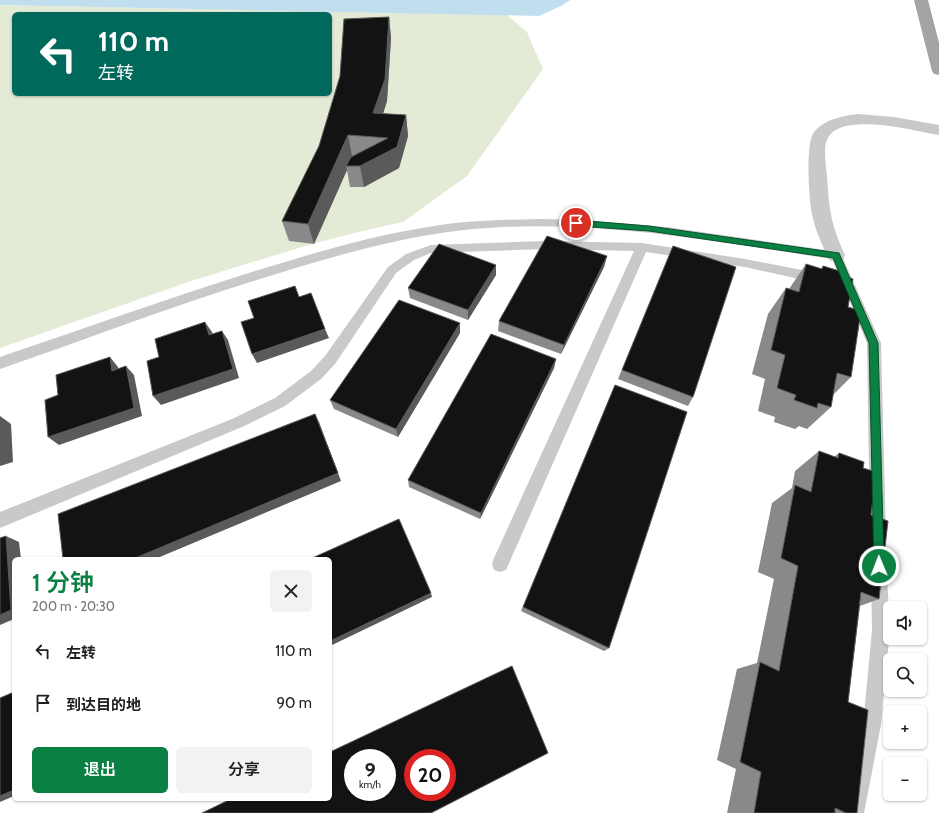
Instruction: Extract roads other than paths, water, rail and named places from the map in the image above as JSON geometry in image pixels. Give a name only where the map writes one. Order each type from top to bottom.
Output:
[{"type":"main road","points":[[921,0],[939,71]]},
{"type":"street","points":[[836,255],[825,229],[820,208],[817,149],[820,138],[827,128],[838,122],[868,120],[939,130]]},
{"type":"lane","points":[[0,363],[114,322],[316,256],[399,236],[451,228],[495,224],[540,223],[612,225],[836,255],[836,282],[874,343],[881,630],[872,725],[854,813]]},
{"type":"lane","points":[[0,520],[237,423],[280,402],[316,375],[330,360],[392,270],[403,261],[416,254],[431,249],[447,247],[544,244],[642,247],[745,263],[836,282]]},
{"type":"lane","points":[[500,564],[642,247]]},
{"type":"water","points":[[0,0],[570,0],[563,5],[539,16],[0,5]]}]
